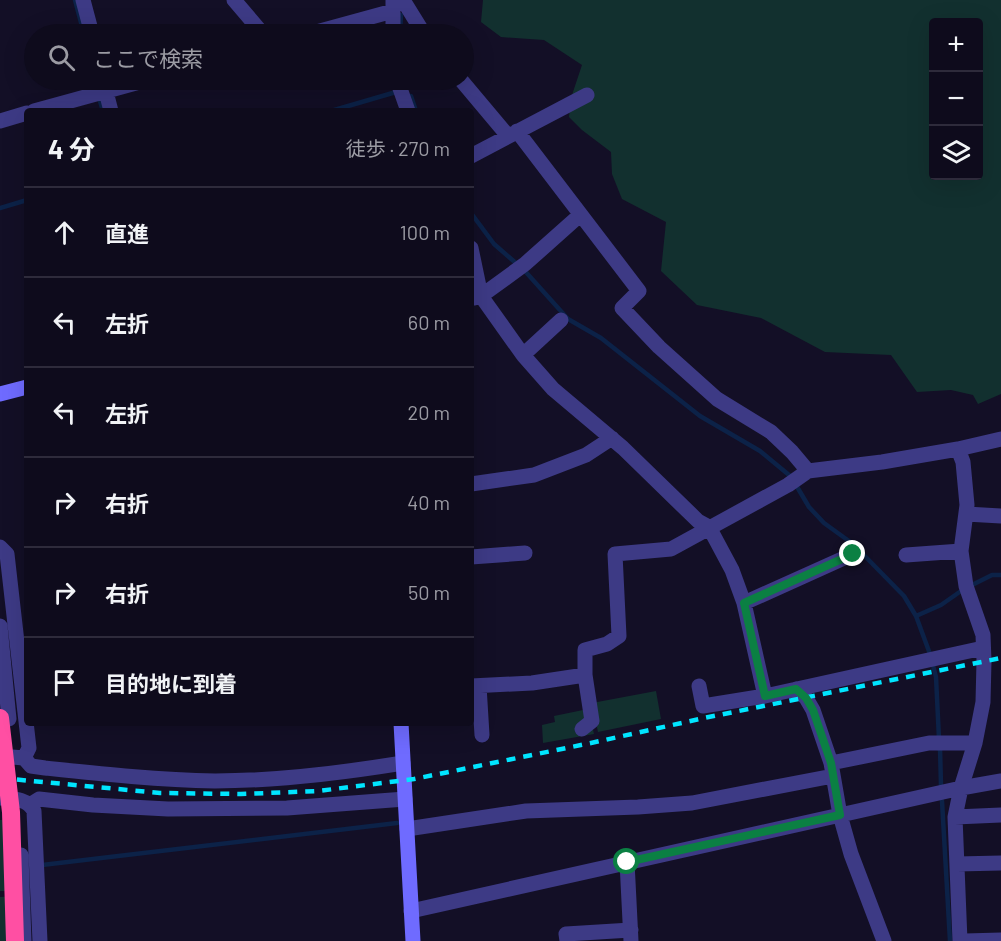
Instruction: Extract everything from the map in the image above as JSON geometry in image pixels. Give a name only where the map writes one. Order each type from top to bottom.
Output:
[{"type":"highway","points":[[5,718],[15,941]]},
{"type":"street","points":[[83,0],[89,24]]},
{"type":"street","points":[[234,0],[254,24]]},
{"type":"street","points":[[338,24],[396,4]]},
{"type":"street","points":[[394,24],[396,4]]},
{"type":"street","points":[[396,4],[415,24]]},
{"type":"street","points":[[42,108],[91,90]]},
{"type":"street","points":[[105,90],[110,108]]},
{"type":"street","points":[[401,90],[407,108]]},
{"type":"street","points":[[471,90],[513,134],[639,291],[622,308],[659,347],[717,399],[771,432],[808,471]]},
{"type":"street","points":[[474,154],[587,95]]},
{"type":"street","points":[[0,121],[24,114]]},
{"type":"street","points":[[476,297],[525,264],[580,215]]},
{"type":"street","points":[[474,277],[476,297],[553,389],[612,438],[698,521],[709,527],[732,570],[744,603],[765,696]]},
{"type":"street","points":[[523,355],[561,320]]},
{"type":"street","points":[[0,394],[24,388]]},
{"type":"street","points":[[474,484],[534,475],[586,455],[612,438]]},
{"type":"street","points":[[582,729],[592,721],[585,675],[585,650],[607,644],[619,636],[615,554],[671,549],[788,485],[808,471],[882,462],[1001,439]]},
{"type":"street","points":[[958,449],[963,462],[967,506],[961,552],[966,586],[983,634],[983,702],[956,818],[960,941]]},
{"type":"street","points":[[966,514],[1001,516]]},
{"type":"street","points":[[0,547],[7,554],[24,704]]},
{"type":"street","points":[[906,555],[961,552]]},
{"type":"street","points":[[474,557],[525,554]]},
{"type":"street","points":[[744,603],[853,554]]},
{"type":"street","points":[[0,626],[5,718]]},
{"type":"street","points":[[699,686],[703,706],[765,696],[983,648]]},
{"type":"street","points":[[482,735],[475,686],[532,683],[585,675]]},
{"type":"street","points":[[796,689],[806,698],[813,710],[832,770],[840,815],[851,854],[884,941]]},
{"type":"street","points":[[24,758],[29,748],[27,726]]},
{"type":"street","points":[[401,726],[413,941]]},
{"type":"street","points":[[407,829],[526,811],[692,803],[832,770],[929,743],[975,743]]},
{"type":"street","points":[[0,756],[24,758],[31,766],[45,768],[216,781],[332,774],[403,763]]},
{"type":"street","points":[[411,910],[1001,781]]},
{"type":"street","points":[[0,798],[22,800],[30,804],[34,811],[40,941]]},
{"type":"street","points":[[30,804],[39,800],[168,809],[287,808],[405,800]]},
{"type":"street","points":[[956,818],[1001,815]]},
{"type":"street","points":[[21,846],[24,941]]},
{"type":"street","points":[[567,941],[566,934],[631,936],[627,862]]},
{"type":"street","points":[[957,864],[1001,863]]},
{"type":"street","points":[[965,941],[1001,940]]},
{"type":"green space","points":[[483,0],[1001,0],[1001,394],[978,404],[973,395],[951,390],[917,392],[891,355],[825,352],[761,318],[697,305],[661,271],[666,222],[622,199],[612,174],[611,152],[569,117],[571,98],[582,65],[544,40],[501,37],[481,22]]},
{"type":"green space","points":[[656,691],[661,719],[598,732],[592,703]]},
{"type":"green space","points":[[588,709],[594,734],[543,743],[542,725],[555,722],[554,716]]},
{"type":"green space","points":[[14,819],[18,891],[0,891],[0,820]]},
{"type":"green space","points":[[18,896],[20,941],[0,941],[0,897]]},
{"type":"waterway","points":[[75,0],[81,24]]},
{"type":"waterway","points":[[401,15],[401,24]]},
{"type":"waterway","points":[[341,108],[396,92]]},
{"type":"waterway","points":[[411,96],[415,108]]},
{"type":"waterway","points":[[100,101],[102,108]]},
{"type":"waterway","points":[[0,208],[24,201]]},
{"type":"waterway","points":[[474,217],[494,244],[517,264]]},
{"type":"waterway","points":[[524,270],[568,319],[601,338],[700,416],[760,451],[789,475]]},
{"type":"waterway","points":[[796,485],[809,507],[824,523],[853,544],[904,596],[916,616],[936,677],[939,739]]},
{"type":"waterway","points":[[972,585],[992,575],[1001,575]]},
{"type":"waterway","points":[[916,616],[941,605],[961,591]]},
{"type":"waterway","points":[[937,748],[940,748],[941,786]]},
{"type":"waterway","points":[[942,801],[950,941]]},
{"type":"waterway","points":[[42,865],[397,823]]},
{"type":"railway","points":[[0,778],[160,793],[241,794],[318,791],[414,779],[1001,658]]},
{"type":"route","points":[[627,862],[840,815],[831,763],[813,710],[806,698],[796,689],[765,696],[744,603],[853,554]]}]
